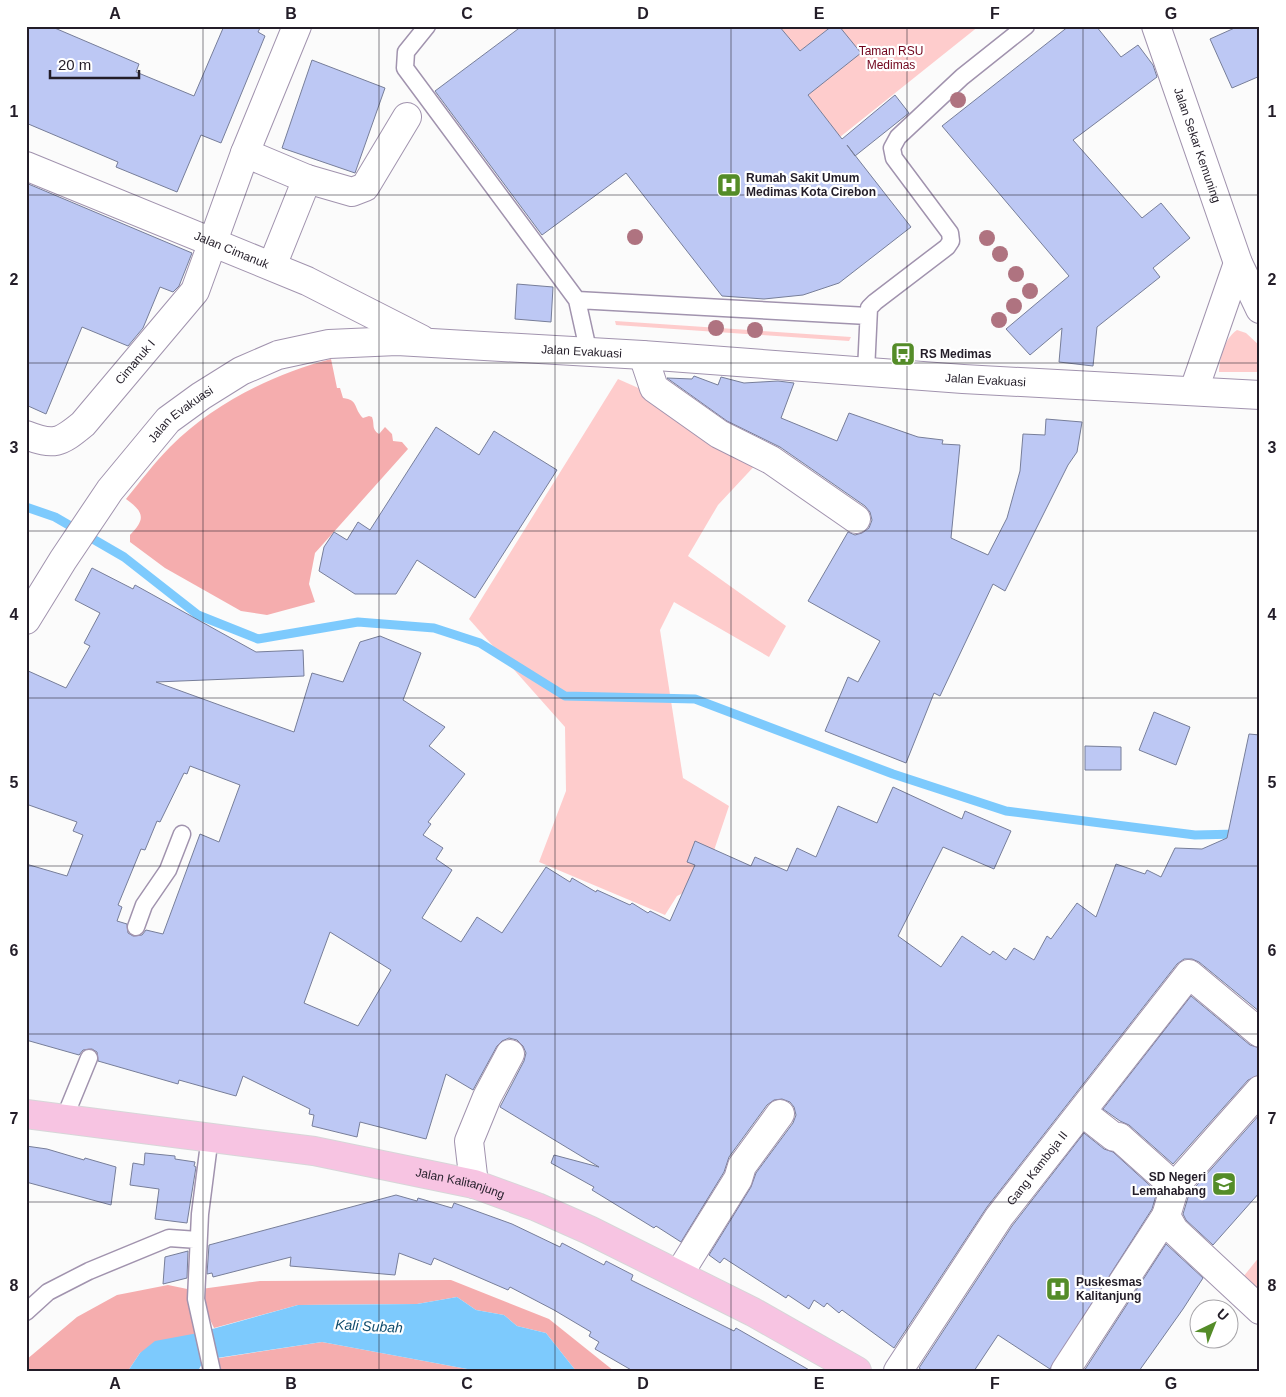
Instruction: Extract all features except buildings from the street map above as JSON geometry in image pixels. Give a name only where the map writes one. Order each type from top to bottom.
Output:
[{"type":"main road","name":"Jalan Kalitanjung","points":[[26,1114],[210,1136],[314,1151],[474,1184],[537,1207],[679,1274],[753,1312],[857,1371]]},
{"type":"street","name":"Cimanuk I","points":[[26,435],[46,443],[67,437],[83,424],[194,291],[214,242],[245,153],[297,26]]},
{"type":"street","name":"Jalan Sekar Kemuning","points":[[1156,26],[1238,263],[1260,310]]},
{"type":"street","points":[[245,153],[307,179],[352,192],[365,187],[407,117]]},
{"type":"street","name":"Jalan Cimanuk","points":[[26,166],[307,281],[432,344]]},
{"type":"street","points":[[272,266],[307,179]]},
{"type":"street","points":[[1194,390],[1238,263]]},
{"type":"street","name":"Jalan Evakuasi","points":[[26,620],[92,517],[140,451],[168,420],[200,396],[241,371],[278,355],[329,344],[360,341],[432,344],[866,370],[963,379],[1260,394]]},
{"type":"street","points":[[643,356],[654,388],[719,434],[771,460],[856,519]]},
{"type":"street","name":"Gang Kamboja II","points":[[898,1371],[999,1217],[1189,974],[1260,1033]]},
{"type":"street","points":[[474,1184],[469,1141],[488,1097],[510,1054]]},
{"type":"street","points":[[1065,1371],[1166,1216],[1175,1187],[1260,1090]]},
{"type":"street","points":[[1082,1112],[1114,1137],[1119,1137],[1175,1187]]},
{"type":"street","points":[[679,1274],[738,1179],[742,1166],[780,1114]]},
{"type":"street","points":[[1166,1216],[1174,1230],[1260,1310]]},
{"type":"lane","points":[[427,26],[406,52],[405,68],[577,300],[589,354]]},
{"type":"lane","points":[[866,370],[869,308],[947,247],[950,241],[950,233],[894,158],[892,148],[898,137],[962,77],[1026,26]]},
{"type":"lane","points":[[577,300],[868,316]]},
{"type":"lane","points":[[136,927],[144,905],[168,870],[182,834]]},
{"type":"lane","points":[[64,1119],[89,1058]]},
{"type":"lane","points":[[210,1136],[198,1240],[197,1304],[212,1371]]},
{"type":"lane","points":[[26,1312],[48,1292],[66,1280],[169,1238],[198,1240]]},
{"type":"green space","name":"Taman RSU Medimas","points":[[779,26],[832,26],[800,51]]},
{"type":"green space","name":"Taman RSU Medimas","points":[[839,26],[979,26],[840,137],[793,75],[860,53]]},
{"type":"green space","points":[[615,321],[851,337],[849,341],[616,325]]},
{"type":"green space","points":[[1237,330],[1246,333],[1260,346],[1260,372],[1219,372],[1220,360],[1226,343]]},
{"type":"green space","points":[[618,379],[652,394],[760,460],[718,505],[688,556],[786,626],[769,657],[674,602],[660,630],[683,778],[729,806],[703,883],[677,896],[665,915],[539,862],[566,791],[565,727],[469,619]]},
{"type":"green space","points":[[1260,1256],[1260,1299],[1239,1282]]},
{"type":"shaded area","points":[[331,359],[337,388],[340,388],[343,398],[354,403],[363,418],[372,417],[374,429],[379,434],[385,427],[392,434],[393,441],[402,442],[408,449],[315,553],[309,584],[315,602],[267,615],[241,611],[165,568],[130,542],[130,535],[139,524],[141,516],[136,508],[126,499],[158,459],[187,431],[205,417],[245,392],[287,373]]},
{"type":"shaded area","points":[[451,1280],[549,1319],[614,1371],[576,1371],[546,1333],[517,1326],[504,1315],[476,1310],[457,1297],[417,1304],[298,1305],[214,1328],[200,1299],[201,1289],[260,1281]]},
{"type":"shaded area","points":[[168,1285],[192,1290],[198,1333],[140,1353],[128,1371],[26,1371],[26,1360],[77,1317],[117,1295]]},
{"type":"shaded area","points":[[322,1342],[478,1371],[215,1371],[213,1359]]},
{"type":"water","name":"Kali Subah","points":[[457,1297],[476,1310],[504,1315],[517,1326],[546,1333],[576,1371],[478,1371],[322,1342],[204,1360],[198,1371],[128,1371],[140,1353],[155,1341],[198,1333],[298,1305],[417,1304]]},
{"type":"waterway","points":[[26,507],[55,517],[124,557],[198,615],[258,639],[358,622],[434,628],[480,643],[565,696],[695,699],[893,774],[1006,811],[1195,835],[1238,834]]},
{"type":"place","name":"Rumah Sakit Umum Medimas Kota Cirebon","points":[[729,185]]},
{"type":"place","name":"RS Medimas","points":[[903,354]]},
{"type":"place","name":"SD Negeri Lemahabang","points":[[1224,1184]]},
{"type":"place","name":"Puskesmas Kalitanjung","points":[[1058,1289]]}]
